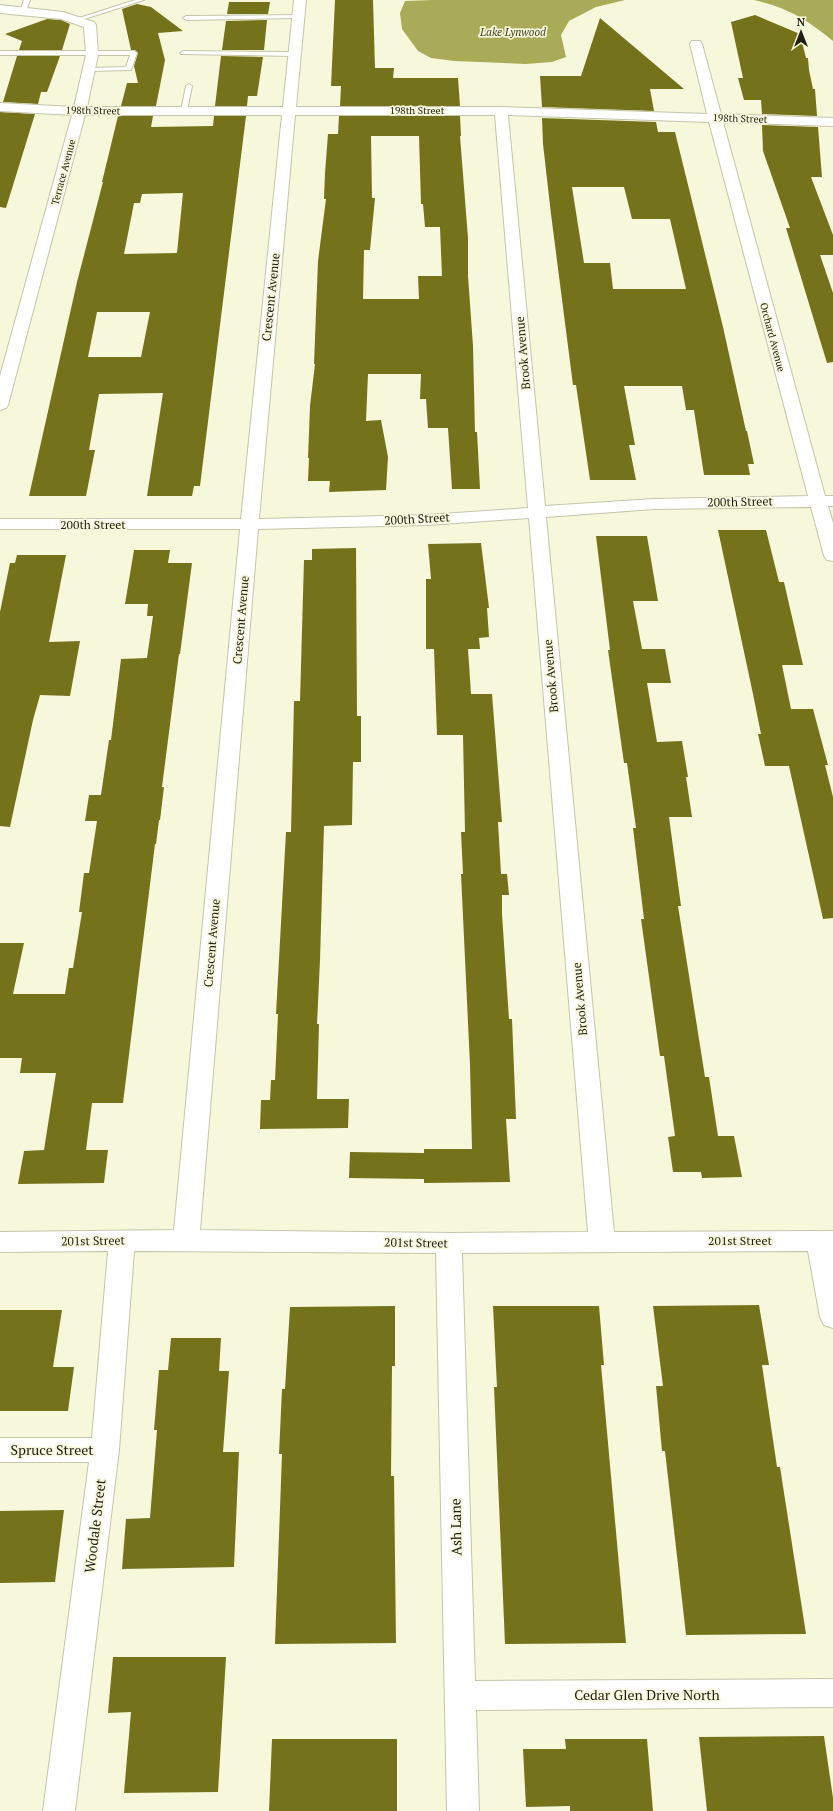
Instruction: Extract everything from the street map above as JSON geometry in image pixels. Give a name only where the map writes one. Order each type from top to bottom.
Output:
[{"type":"street","name":"Terrace Avenue","points":[[0,9],[25,5],[90,25],[92,53],[80,111],[0,405]]},
{"type":"street","name":"Crescent Avenue","points":[[186,1240],[249,525],[300,9]]},
{"type":"street","name":"Orchard Avenue","points":[[696,44],[715,117],[825,501],[833,556]]},
{"type":"street","name":"198th Street","points":[[0,107],[80,111],[501,111],[833,122]]},
{"type":"street","name":"Brook Avenue","points":[[501,111],[602,1242]]},
{"type":"street","name":"200th Street","points":[[0,524],[249,525],[428,520],[537,511],[654,504],[825,501]]},
{"type":"street","name":"201st Street","points":[[0,1242],[186,1240],[449,1243],[826,1241]]},
{"type":"street","name":"Woodale Street","points":[[59,1811],[104,1450],[122,1241]]},
{"type":"street","points":[[826,1241],[833,1316]]},
{"type":"street","name":"Ash Lane","points":[[449,1243],[463,1811]]},
{"type":"street","name":"Spruce Street","points":[[0,1450],[104,1450]]},
{"type":"street","name":"Cedar Glen Drive North","points":[[460,1696],[833,1693]]},
{"type":"lane","points":[[76,20],[141,0]]},
{"type":"lane","points":[[186,18],[300,9]]},
{"type":"lane","points":[[0,53],[134,53],[129,69],[89,69]]},
{"type":"lane","points":[[183,54],[295,54]]},
{"type":"lane","points":[[184,110],[189,86]]},
{"type":"water","name":"Lake Lynwood","points":[[625,0],[596,7],[569,21],[561,35],[566,57],[552,62],[526,64],[454,61],[431,58],[418,51],[402,29],[400,13],[405,1]]},
{"type":"water","points":[[754,0],[833,0],[833,41],[814,26],[796,15],[766,3]]},
{"type":"building","points":[[335,0],[373,0],[375,68],[394,68],[393,78],[458,78],[460,106],[340,106],[341,86],[331,86]]},
{"type":"building","points":[[229,2],[270,2],[268,14],[227,14]]},
{"type":"building","points":[[137,4],[151,7],[183,31],[158,33],[165,60],[156,106],[121,106],[127,83],[138,83],[134,66],[138,53],[135,50],[131,50],[122,9]]},
{"type":"building","points":[[755,15],[800,34],[806,58],[808,58],[813,89],[815,89],[817,116],[762,114],[761,100],[744,100],[738,78],[743,78],[731,22]]},
{"type":"building","points":[[600,18],[684,89],[650,89],[654,111],[542,107],[540,76],[581,76]]},
{"type":"building","points":[[47,19],[61,20],[70,24],[62,50],[19,50],[22,41],[5,34]]},
{"type":"building","points":[[267,20],[264,50],[222,50],[226,21]]},
{"type":"building","points":[[17,56],[60,56],[47,92],[41,92],[38,104],[3,102]]},
{"type":"building","points":[[221,56],[263,57],[257,96],[248,96],[247,106],[215,106]]},
{"type":"building","points":[[0,112],[35,114],[6,208],[0,207]]},
{"type":"building","points":[[118,116],[153,116],[151,127],[213,126],[214,116],[246,116],[200,486],[194,486],[192,496],[147,496],[163,393],[99,394],[89,450],[95,450],[86,496],[29,496],[77,282]],"holes":[[[183,193],[177,253],[124,254],[134,203],[140,203],[142,194]],[[97,312],[150,312],[141,357],[88,357]]]},
{"type":"building","points":[[339,116],[460,116],[460,136],[468,238],[468,276],[473,346],[475,432],[477,432],[480,489],[452,489],[448,428],[428,428],[426,399],[420,399],[421,374],[368,374],[366,421],[381,420],[388,457],[386,490],[329,492],[330,481],[308,481],[310,406],[315,364],[318,261],[326,199],[324,199],[328,134],[338,134]],"holes":[[[371,136],[419,136],[421,204],[423,204],[425,227],[440,227],[442,276],[418,276],[419,299],[363,299],[364,250],[370,250],[375,198],[372,198]]]},
{"type":"building","points":[[542,118],[656,122],[658,132],[675,132],[747,431],[754,464],[748,464],[750,475],[704,475],[694,410],[686,410],[682,386],[624,386],[635,445],[629,445],[636,480],[590,480],[576,385],[573,385],[543,144]],"holes":[[[572,187],[624,187],[632,219],[670,219],[686,289],[613,289],[610,263],[584,263]]]},
{"type":"building","points":[[762,125],[818,127],[822,177],[811,177],[833,235],[833,255],[820,255],[833,293],[833,362],[827,363],[786,228],[790,228],[763,151]]},
{"type":"building","points":[[718,530],[766,530],[779,582],[784,582],[803,665],[782,665],[791,709],[813,709],[828,765],[825,765],[833,797],[833,918],[823,919],[789,766],[765,766],[758,734],[761,734]]},
{"type":"building","points":[[596,536],[647,536],[658,601],[633,601],[642,649],[665,649],[671,683],[647,683],[657,742],[682,741],[688,777],[686,777],[692,817],[669,817],[681,906],[678,906],[705,1077],[709,1077],[718,1136],[734,1136],[742,1177],[702,1178],[701,1172],[673,1172],[668,1137],[675,1136],[664,1056],[660,1056],[641,919],[644,919],[633,828],[636,828],[627,763],[624,763],[608,650],[610,650]]},
{"type":"building","points":[[481,543],[489,608],[487,608],[489,637],[479,638],[480,649],[468,649],[471,694],[492,694],[502,822],[498,822],[501,874],[507,874],[509,895],[502,895],[502,914],[509,1019],[512,1019],[516,1119],[506,1119],[510,1182],[424,1183],[424,1179],[349,1178],[350,1152],[424,1153],[424,1149],[472,1149],[470,1065],[461,874],[463,874],[461,832],[465,832],[463,735],[437,735],[434,649],[426,649],[426,579],[431,579],[428,544]]},
{"type":"building","points":[[356,548],[357,716],[361,716],[361,762],[353,762],[352,825],[324,826],[317,1024],[319,1024],[317,1099],[349,1099],[348,1128],[260,1129],[261,1100],[270,1100],[271,1080],[275,1080],[278,1014],[276,1014],[286,832],[291,832],[294,701],[300,701],[304,560],[312,560],[312,549]]},
{"type":"building","points":[[134,550],[170,550],[168,563],[192,563],[162,787],[164,787],[160,820],[155,844],[123,1103],[92,1103],[86,1150],[108,1150],[104,1183],[18,1184],[24,1151],[44,1150],[56,1073],[20,1073],[22,1058],[0,1058],[0,943],[24,943],[13,994],[65,994],[69,968],[73,968],[82,912],[79,912],[84,873],[89,873],[97,821],[85,821],[89,795],[101,795],[109,740],[111,740],[121,659],[147,658],[153,616],[147,616],[148,604],[125,604]]},
{"type":"building","points":[[17,555],[66,555],[49,642],[80,641],[70,696],[40,695],[33,720],[10,827],[0,826],[0,612],[10,563],[15,563]]},
{"type":"building","points":[[759,1305],[769,1365],[762,1365],[777,1467],[780,1467],[806,1634],[686,1635],[665,1451],[662,1451],[656,1386],[663,1386],[653,1306]]},
{"type":"building","points":[[395,1306],[395,1366],[392,1366],[391,1476],[394,1476],[396,1643],[275,1644],[282,1454],[279,1454],[282,1389],[285,1389],[290,1307]]},
{"type":"building","points":[[493,1306],[599,1306],[604,1365],[601,1365],[626,1643],[505,1644],[494,1387],[497,1387]]},
{"type":"building","points":[[0,1310],[62,1310],[53,1367],[74,1367],[68,1411],[0,1411]]},
{"type":"building","points":[[171,1338],[221,1338],[219,1371],[229,1371],[223,1452],[239,1452],[234,1567],[122,1569],[126,1519],[150,1518],[157,1430],[154,1430],[159,1370],[168,1370]]},
{"type":"building","points":[[64,1510],[55,1582],[0,1583],[0,1511]]},
{"type":"building","points":[[113,1657],[226,1657],[218,1792],[124,1793],[131,1712],[108,1713]]},
{"type":"building","points":[[824,1736],[833,1798],[833,1811],[707,1811],[699,1737]]},
{"type":"building","points":[[272,1739],[397,1739],[397,1811],[269,1811]]},
{"type":"building","points":[[565,1739],[647,1739],[653,1811],[570,1811],[570,1806],[526,1807],[523,1749],[566,1749]]}]
